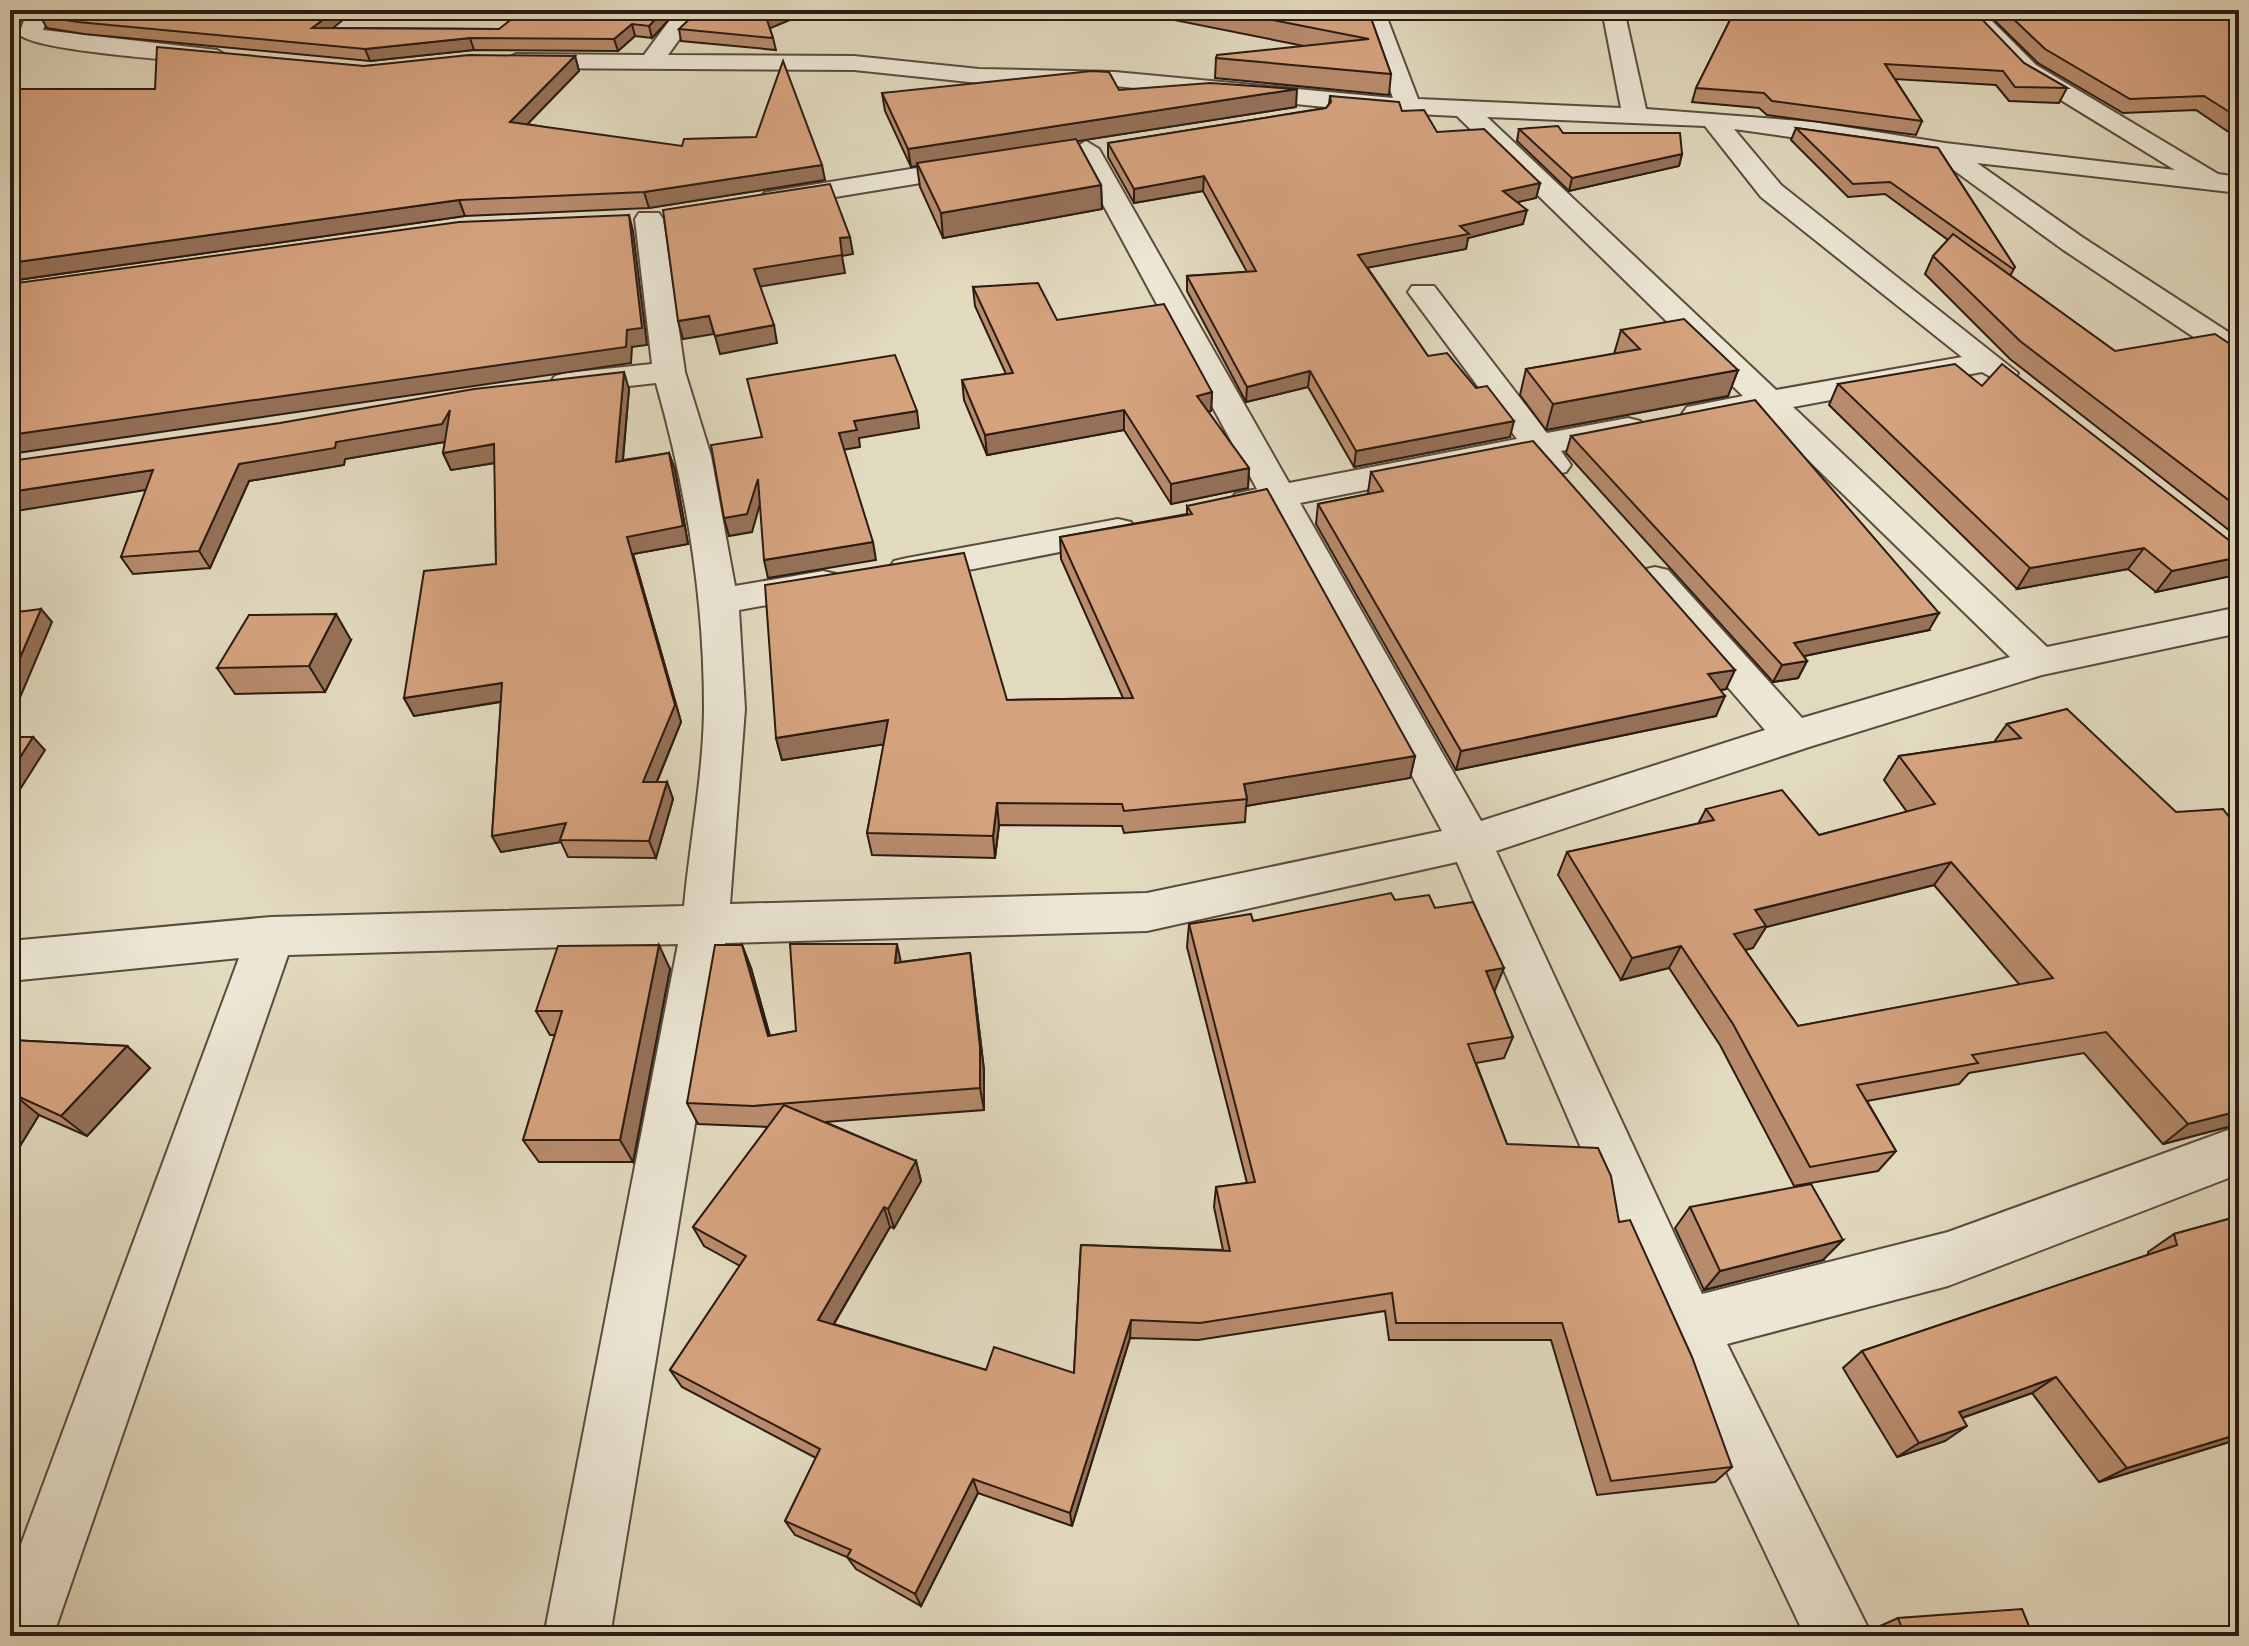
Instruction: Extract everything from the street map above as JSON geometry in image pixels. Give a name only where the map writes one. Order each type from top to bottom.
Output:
[{"type":"street","points":[[39,10],[30,34],[84,44],[246,60]]},
{"type":"street","points":[[651,62],[680,22],[699,10]]},
{"type":"street","points":[[1373,10],[1408,106]]},
{"type":"street","points":[[1613,10],[1635,116]]},
{"type":"street","points":[[1968,10],[2028,70],[2232,188]]},
{"type":"street","points":[[489,60],[854,63],[979,76],[1115,79],[1466,111],[1712,119],[1814,130],[1945,151],[2232,188]]},
{"type":"street","points":[[1269,121],[1376,105]]},
{"type":"street","points":[[1466,111],[2039,662]]},
{"type":"street","points":[[1712,119],[1771,191],[2023,390]]},
{"type":"street","points":[[1086,149],[1275,496],[1470,842],[1687,1326],[1839,1636]]},
{"type":"street","points":[[1945,151],[2072,243],[2239,353]]},
{"type":"street","points":[[743,204],[1008,161]]},
{"type":"street","points":[[577,1636],[705,923],[725,709],[719,601],[694,456],[669,372],[649,218]]},
{"type":"street","points":[[1423,292],[1538,447],[1579,493]]},
{"type":"street","points":[[1216,509],[1766,401],[1987,362]]},
{"type":"street","points":[[527,388],[669,372]]},
{"type":"street","points":[[719,601],[1022,551],[1156,522]]},
{"type":"street","points":[[1630,551],[1794,736]]},
{"type":"street","points":[[10,961],[271,936],[1147,912],[1470,842],[1794,736],[2039,662],[2239,620]]},
{"type":"street","points":[[20,1636],[271,936]]},
{"type":"street","points":[[1687,1326],[1948,1259],[2239,1150]]},
{"type":"building","points":[[42,10],[336,10],[312,28],[499,29],[523,10],[664,10],[649,26],[632,24],[614,39],[470,38],[365,49],[78,22],[40,16]]},
{"type":"building","points":[[699,10],[783,10],[766,17],[773,38],[679,29]]},
{"type":"building","points":[[1222,10],[1368,10],[1391,74],[1216,58],[1217,55],[1369,39]]},
{"type":"building","points":[[1735,10],[1973,10],[2024,63],[2067,88],[2015,87],[2003,71],[1885,64],[1922,121],[1772,101],[1764,93],[1696,88]]},
{"type":"building","points":[[2004,10],[2239,10],[2239,118],[2204,96],[2130,99],[2045,49]]},
{"type":"building","points":[[157,47],[364,66],[469,55],[575,56],[510,122],[682,146],[684,139],[756,137],[783,61],[822,165],[644,192],[459,200],[10,263],[10,89],[155,89]]},
{"type":"building","points":[[1092,71],[1109,72],[1119,90],[1210,83],[1297,89],[908,149],[882,93]]},
{"type":"building","points":[[1330,96],[1399,102],[1402,111],[1424,110],[1437,132],[1484,129],[1540,183],[1503,191],[1527,210],[1460,226],[1469,234],[1358,255],[1428,356],[1447,353],[1476,388],[1487,386],[1514,421],[1356,451],[1310,371],[1247,387],[1187,276],[1256,271],[1204,176],[1134,189],[1108,143],[1326,108],[1331,102]]},
{"type":"building","points":[[1558,126],[1563,133],[1680,133],[1682,154],[1572,178],[1519,129]]},
{"type":"building","points":[[1796,128],[1938,148],[2015,267],[2013,269],[1890,182],[1853,184]]},
{"type":"building","points":[[1076,139],[1101,185],[941,213],[917,163]]},
{"type":"building","points":[[830,184],[850,237],[840,238],[842,255],[754,269],[774,325],[715,336],[709,316],[678,321],[663,210]]},
{"type":"building","points":[[629,215],[642,328],[627,330],[626,347],[10,435],[10,284],[459,222]]},
{"type":"building","points":[[1953,234],[2115,351],[2215,334],[2239,350],[2239,508],[2020,341],[1933,256]]},
{"type":"building","points":[[1038,283],[1057,320],[1164,304],[1212,392],[1197,396],[1249,468],[1171,484],[1124,410],[985,435],[962,380],[1013,373],[973,287]]},
{"type":"building","points":[[1684,319],[1738,370],[1553,404],[1526,369],[1640,349],[1621,330]]},
{"type":"building","points":[[895,355],[917,411],[854,421],[857,430],[839,433],[873,542],[764,560],[758,479],[747,514],[724,518],[711,445],[762,437],[747,379]]},
{"type":"building","points":[[1955,364],[1982,386],[2002,364],[2239,548],[2239,557],[2172,571],[2144,548],[2030,568],[1838,384]]},
{"type":"building","points":[[624,372],[616,462],[669,453],[683,526],[627,537],[675,705],[643,782],[667,782],[649,841],[560,840],[566,823],[492,836],[502,683],[404,698],[424,571],[496,564],[494,444],[443,453],[450,410],[442,424],[336,442],[335,448],[239,464],[199,551],[121,557],[153,470],[10,492],[10,461],[280,423],[474,389]]},
{"type":"building","points":[[1755,400],[1939,613],[1794,643],[1807,661],[1782,665],[1571,436]]},
{"type":"building","points":[[1533,441],[1735,670],[1708,674],[1725,696],[1461,751],[1318,504],[1383,491],[1371,472]]},
{"type":"building","points":[[1267,489],[1415,756],[1244,784],[1247,799],[1124,811],[1122,804],[997,803],[993,836],[867,833],[888,720],[776,738],[765,585],[964,553],[1007,700],[1133,698],[1060,537],[1192,514],[1187,506]]},
{"type":"building","points":[[41,609],[10,681],[10,613]]},
{"type":"building","points":[[336,614],[309,666],[217,668],[249,615]]},
{"type":"building","points":[[2067,709],[2176,812],[2223,809],[2239,830],[2239,1111],[2188,1124],[2106,1032],[1972,1055],[1978,1063],[1857,1085],[1896,1151],[1810,1167],[1733,1024],[1681,946],[1632,958],[1567,852],[1714,820],[1706,809],[1782,790],[1819,835],[1935,804],[1899,756],[2021,738],[2007,724]],"holes":[[[1951,862],[2053,978],[1798,1026],[1734,934],[1766,926],[1755,910]]]},
{"type":"building","points":[[10,737],[33,737],[10,773]]},
{"type":"building","points":[[1391,893],[1395,900],[1429,895],[1435,908],[1473,902],[1504,968],[1486,971],[1513,1037],[1468,1044],[1507,1144],[1598,1148],[1611,1176],[1619,1222],[1630,1220],[1692,1357],[1732,1467],[1611,1481],[1562,1323],[1396,1323],[1392,1293],[1200,1323],[1131,1320],[1070,1513],[973,1479],[915,1594],[847,1557],[851,1550],[785,1521],[820,1449],[670,1370],[746,1256],[693,1227],[784,1105],[916,1161],[888,1209],[884,1207],[818,1320],[986,1370],[994,1347],[1074,1373],[1081,1245],[1230,1251],[1216,1187],[1255,1182],[1189,924],[1251,914],[1253,921]]},
{"type":"building","points":[[790,944],[897,944],[895,963],[970,953],[980,1048],[980,1088],[753,1106],[687,1103],[715,945],[742,945],[768,1036],[796,1031]]},
{"type":"building","points":[[659,945],[620,1140],[523,1140],[562,1011],[536,1011],[558,946]]},
{"type":"building","points":[[10,1040],[127,1046],[61,1116],[13,1094],[10,1098]]},
{"type":"building","points":[[1811,1184],[1843,1240],[1720,1271],[1690,1207]]},
{"type":"building","points":[[2239,1216],[2239,1434],[2127,1468],[2056,1377],[1959,1412],[1967,1426],[1919,1443],[1862,1351],[2177,1245],[2174,1234]]},
{"type":"building","points":[[2022,1609],[2033,1636],[1905,1636],[1898,1618]]}]
